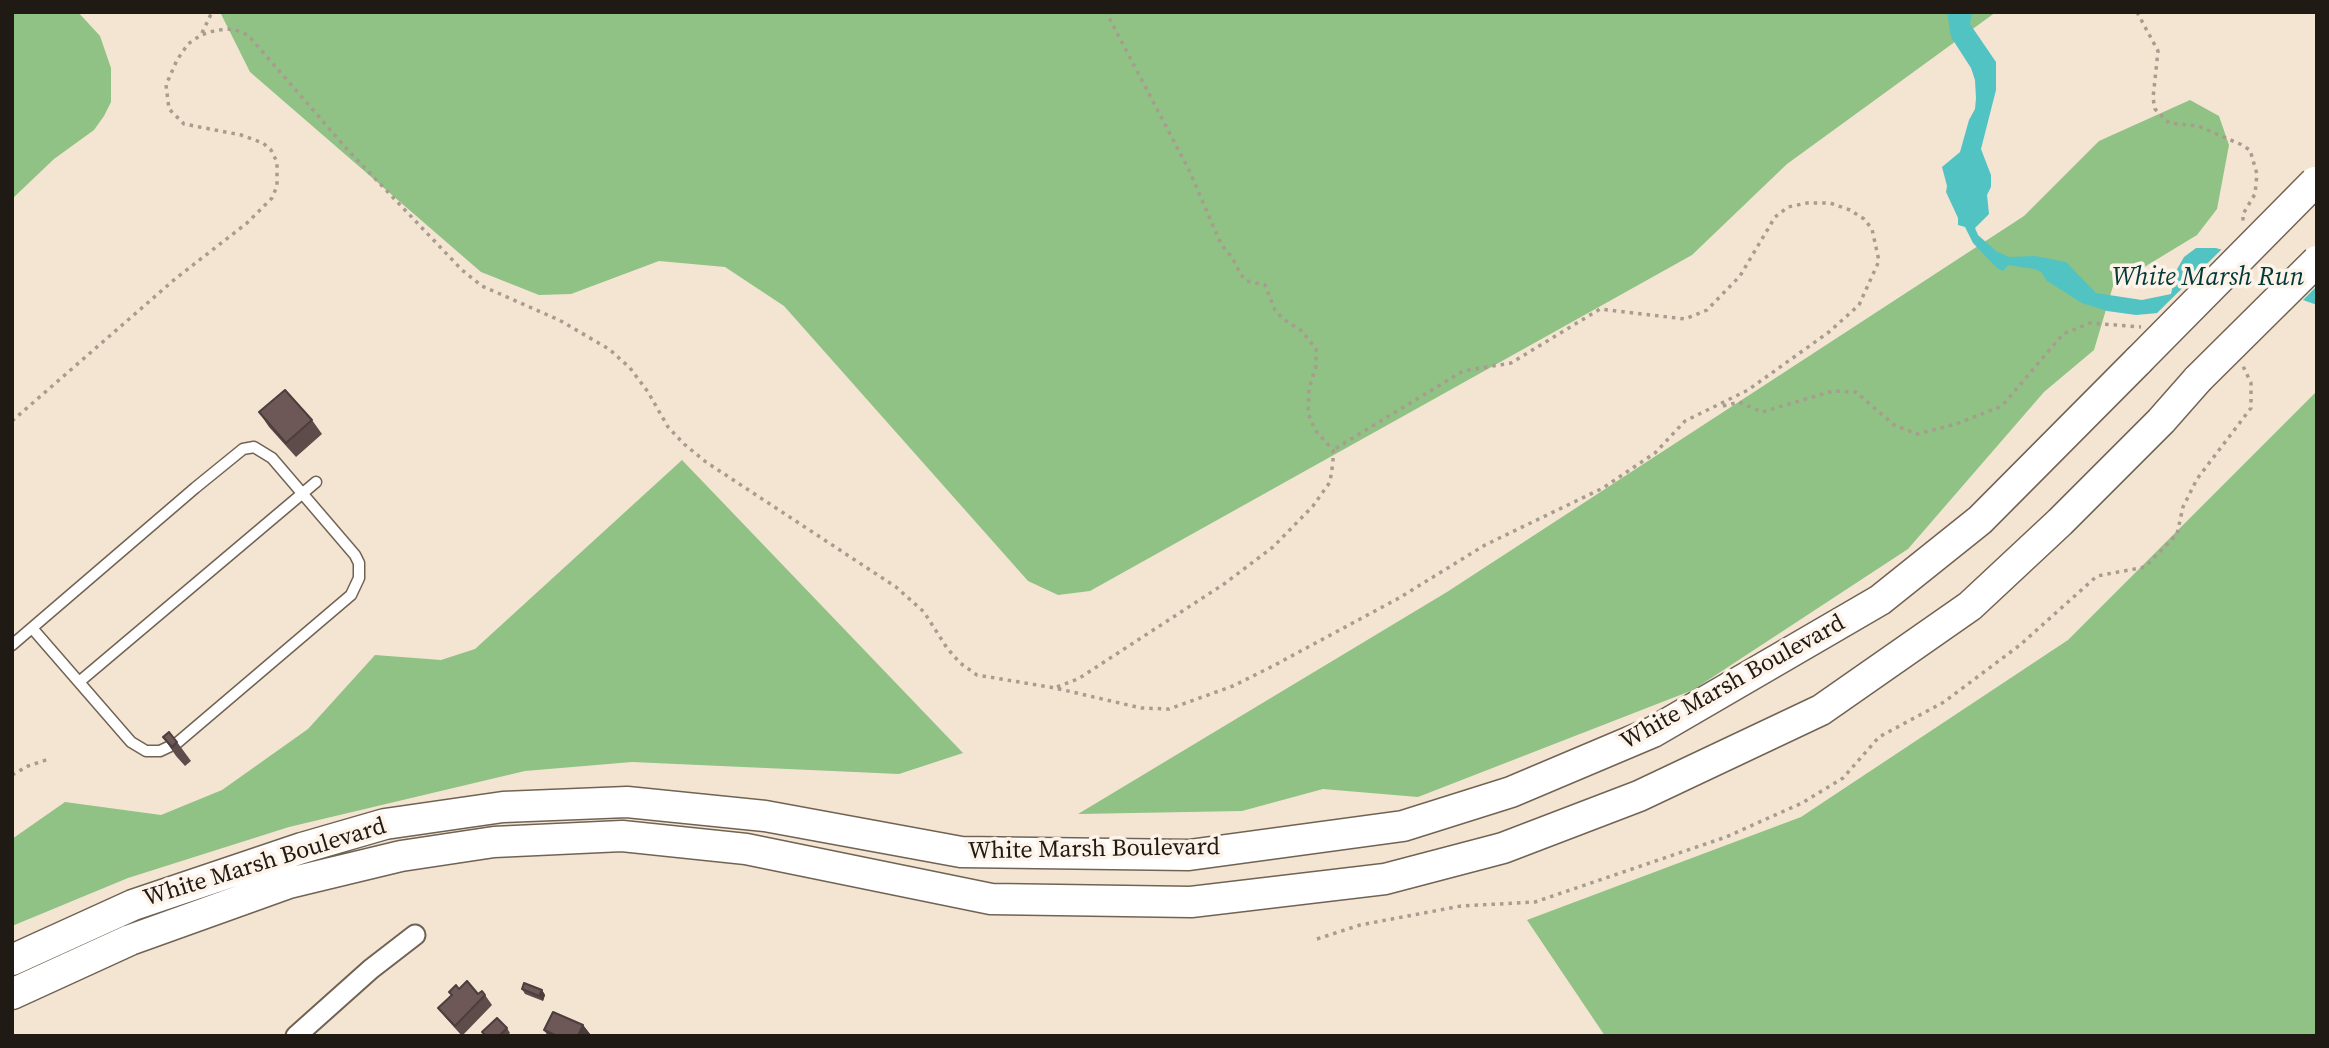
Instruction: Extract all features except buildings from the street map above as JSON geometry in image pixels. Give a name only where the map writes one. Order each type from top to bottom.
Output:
[{"type":"main road","name":"White Marsh Boulevard","points":[[12,960],[133,905],[302,848],[385,824],[503,807],[627,802],[765,816],[961,852],[1189,855],[1404,826],[1511,792],[1653,732],[1880,600],[1980,520],[2316,181]]},
{"type":"main road","name":"White Marsh Boulevard","points":[[12,994],[130,940],[289,883],[401,856],[494,842],[622,836],[746,849],[990,899],[1191,902],[1385,879],[1503,848],[1639,796],[1821,710],[1970,606],[2060,522],[2317,261]]},
{"type":"street","points":[[296,1036],[371,969],[415,935]]},
{"type":"lane","points":[[16,642],[32,628],[243,449],[254,447],[263,451],[355,555],[360,571],[357,587],[351,595],[177,743],[160,751],[140,749],[131,742],[32,628]]},
{"type":"lane","points":[[79,682],[316,482]]},
{"type":"path","points":[[201,35],[212,12]]},
{"type":"path","points":[[1106,12],[1189,170],[1222,244],[1241,275],[1247,281],[1265,285],[1275,310],[1283,319],[1302,331],[1316,349],[1316,366],[1309,389],[1308,413],[1315,430],[1334,450]]},
{"type":"path","points":[[2137,12],[2158,51],[2153,98],[2155,109],[2169,123],[2198,126],[2250,150],[2258,174],[2255,194],[2243,214],[2243,223]]},
{"type":"path","points":[[12,421],[175,279],[247,223],[272,198],[277,186],[277,162],[271,150],[263,143],[241,135],[184,124],[176,119],[169,109],[166,85],[170,72],[188,44],[201,35],[233,29],[248,35],[346,148],[462,270],[482,286],[559,320],[608,349],[630,368],[648,392],[668,427],[684,444],[706,462],[896,587],[924,612],[960,663],[977,674],[1025,685],[1055,688],[1141,708],[1169,709],[1233,686],[1273,666],[1399,597],[1485,545],[1603,488],[1655,453],[1685,421],[1748,390],[1829,332],[1859,305],[1879,261],[1872,229],[1864,219],[1850,210],[1830,203],[1807,203],[1788,207],[1775,218],[1740,276],[1707,310],[1685,319],[1600,309],[1511,363],[1462,371],[1334,450],[1329,482],[1313,506],[1273,547],[1224,584],[1078,679],[1055,688]]},
{"type":"path","points":[[12,775],[49,759]]},
{"type":"green space","points":[[12,12],[78,12],[100,36],[111,68],[111,102],[94,130],[54,159],[12,199]]},
{"type":"green space","points":[[220,12],[1996,12],[1787,164],[1692,255],[1090,591],[1058,595],[1028,581],[784,306],[725,267],[659,261],[571,294],[539,295],[481,272],[250,72]]},
{"type":"green space","points":[[2190,100],[2219,116],[2229,145],[2217,209],[2197,235],[2113,286],[2094,350],[2044,392],[1908,549],[1693,690],[1418,797],[1323,789],[1242,811],[1078,814],[1447,592],[2024,216],[2099,141]]},
{"type":"green space","points":[[2317,391],[2317,1036],[1605,1036],[1527,920],[1801,817],[2068,640]]},
{"type":"green space","points":[[682,460],[963,753],[899,774],[632,762],[525,771],[289,827],[128,878],[12,926],[12,839],[65,802],[161,815],[222,790],[308,729],[375,655],[441,660],[475,649]]},
{"type":"water","name":"White Marsh Run","points":[[1947,12],[1972,12],[1970,24],[1996,62],[1996,90],[1981,149],[1991,175],[1991,187],[1987,195],[1989,214],[1975,228],[1978,235],[1996,251],[2009,257],[2035,256],[2066,262],[2096,293],[2142,300],[2171,294],[2176,271],[2184,257],[2196,248],[2216,248],[2317,278],[2317,305],[2303,300],[2136,315],[2107,311],[2082,303],[2047,281],[2041,272],[2035,269],[2008,265],[2003,271],[1997,268],[1973,243],[1965,227],[1958,225],[1958,218],[1946,192],[1942,167],[1960,152],[1975,109],[1976,98],[1971,68],[1951,37]]},
{"type":"pier","points":[[2224,247],[2317,274],[2317,286],[2299,304],[2153,317]]}]
